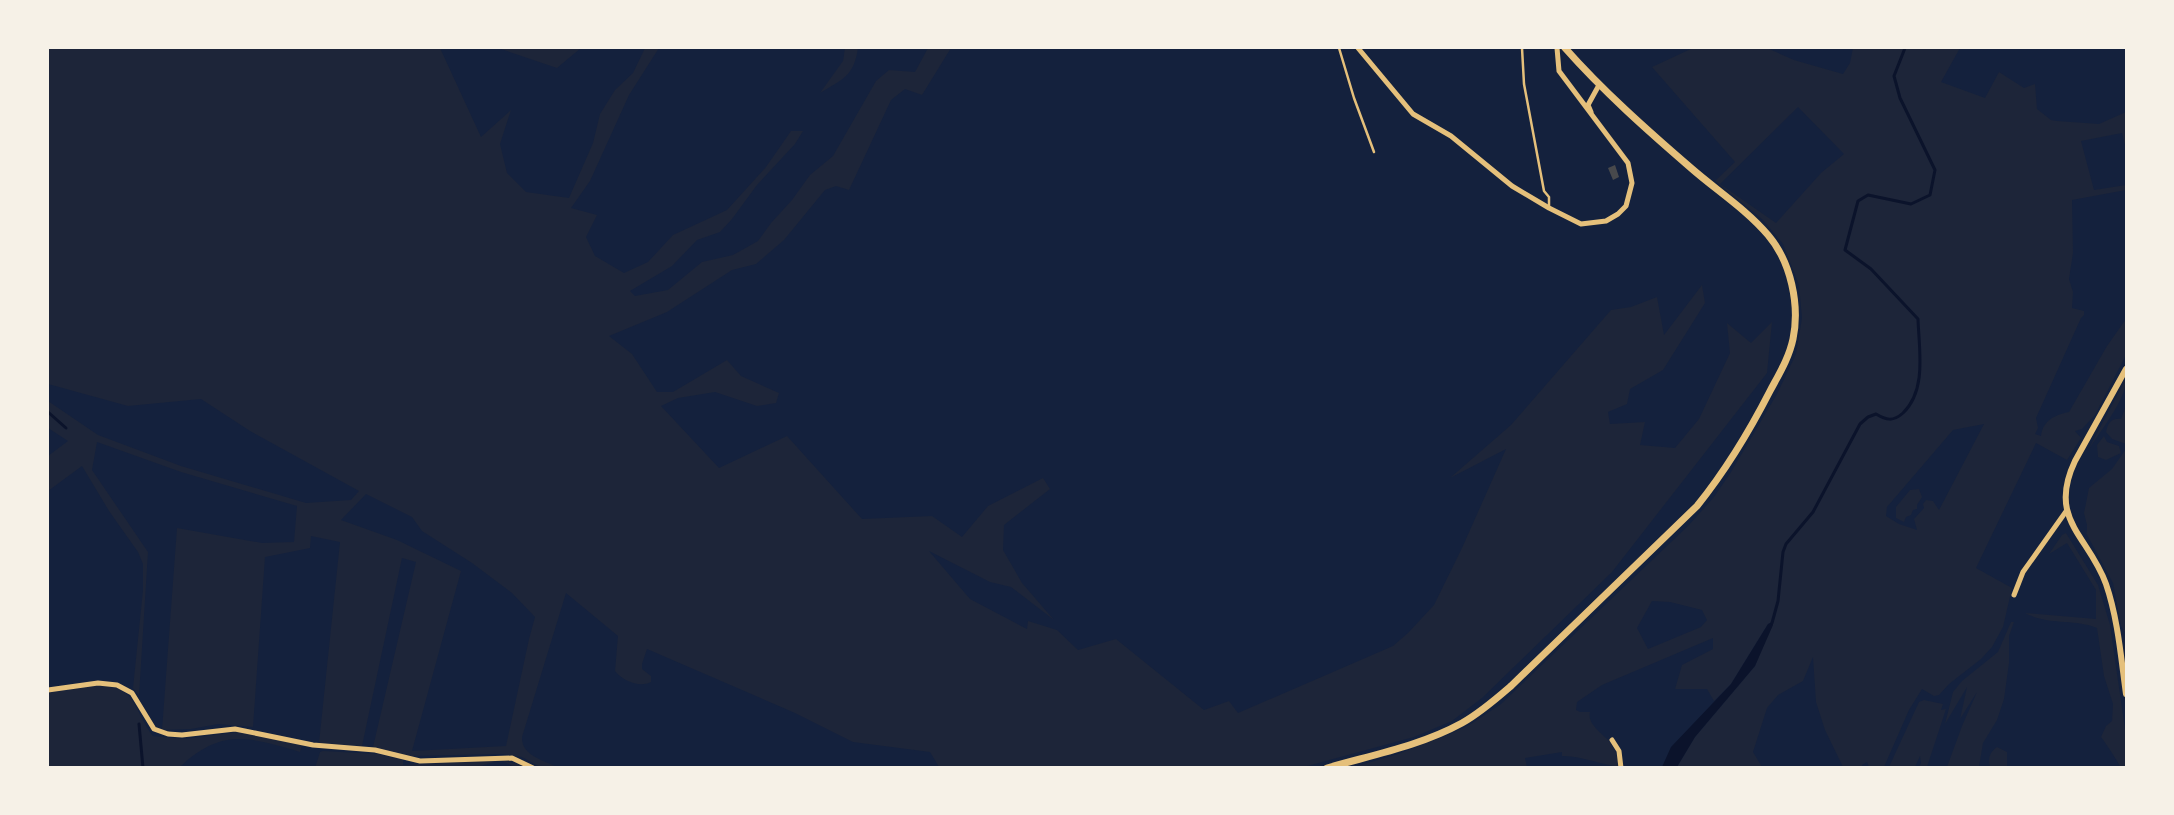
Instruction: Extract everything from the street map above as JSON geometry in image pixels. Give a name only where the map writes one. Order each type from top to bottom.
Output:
[{"type":"main road","points":[[1327,768],[1418,742],[1442,732],[1482,709],[1511,686],[1697,506],[1726,469],[1786,360],[1793,338],[1794,296],[1789,275],[1780,253],[1768,236],[1751,218],[1691,168],[1599,85],[1565,48]]},
{"type":"street","points":[[1358,48],[1413,114],[1451,136],[1512,186],[1548,208],[1581,224],[1606,222],[1626,206],[1632,183],[1628,163],[1595,122],[1559,71],[1556,48]]},
{"type":"street","points":[[1595,122],[1588,105],[1599,85]]},
{"type":"street","points":[[2126,369],[2069,474],[2066,492],[2069,520],[2106,586],[2112,609],[2126,694]]},
{"type":"street","points":[[2014,595],[2023,572],[2067,510]]},
{"type":"street","points":[[48,690],[98,683],[117,684],[132,693],[154,728],[168,734],[182,735],[235,728],[313,745],[379,751],[420,760],[512,758],[533,768]]},
{"type":"street","points":[[1612,740],[1619,751],[1621,768]]},
{"type":"lane","points":[[1339,48],[1354,98],[1374,152]]},
{"type":"lane","points":[[1522,48],[1524,84],[1544,191],[1549,197],[1548,208]]},
{"type":"shaded area","points":[[48,48],[440,48],[481,137],[511,110],[500,144],[507,173],[526,192],[569,198],[593,143],[600,114],[615,90],[633,73],[645,48],[659,48],[629,95],[590,181],[571,208],[597,215],[586,237],[595,256],[624,273],[648,262],[673,235],[727,210],[766,167],[791,131],[803,131],[795,144],[757,185],[720,232],[697,240],[672,266],[630,291],[635,296],[668,290],[702,262],[733,255],[758,241],[810,175],[833,156],[876,81],[889,70],[915,72],[928,48],[951,48],[922,95],[905,89],[891,100],[849,190],[836,186],[825,190],[784,240],[756,264],[732,270],[667,312],[609,336],[632,354],[657,392],[673,392],[727,360],[741,376],[779,393],[776,403],[757,406],[715,392],[678,398],[661,406],[719,468],[787,436],[862,519],[932,516],[962,537],[988,506],[1043,478],[1050,489],[1004,525],[1003,550],[1022,583],[1054,620],[1011,587],[990,582],[929,551],[970,599],[1027,629],[1028,621],[1057,630],[1078,650],[1116,639],[1204,710],[1229,701],[1238,713],[1393,646],[1434,605],[1462,548],[1506,449],[1450,478],[1511,425],[1611,310],[1631,307],[1657,297],[1664,335],[1702,285],[1705,303],[1663,370],[1630,389],[1627,404],[1608,412],[1610,424],[1645,422],[1640,445],[1675,448],[1699,419],[1730,353],[1727,323],[1751,343],[1772,322],[1767,373],[1612,572],[1482,698],[1452,721],[1414,737],[1300,768],[939,767],[930,752],[853,742],[795,713],[647,649],[642,669],[651,676],[651,682],[637,684],[627,680],[615,671],[618,636],[566,593],[522,737],[525,748],[529,753],[557,767],[540,767],[522,757],[502,754],[411,756],[373,747],[416,562],[402,558],[362,746],[319,743],[340,542],[311,536],[310,548],[265,557],[253,727],[218,724],[191,729],[162,730],[177,528],[262,543],[294,542],[297,506],[181,472],[97,442],[92,470],[148,552],[139,696],[133,688],[143,590],[143,564],[138,552],[109,511],[82,466],[48,491],[48,456],[68,441],[48,428],[48,401],[98,435],[181,466],[306,503],[351,500],[359,491],[250,431],[201,399],[128,406],[48,384]],"holes":[[[366,494],[412,517],[422,531],[472,563],[512,593],[535,617],[506,746],[412,751],[461,571],[397,540],[341,520]]]},
{"type":"shaded area","points":[[498,48],[581,48],[557,68]]},
{"type":"shaded area","points":[[845,48],[858,48],[854,65],[846,76],[820,93],[843,61]]},
{"type":"shaded area","points":[[1693,48],[1767,48],[1794,60],[1843,74],[1850,63],[1853,48],[1960,48],[1941,82],[1985,98],[1999,72],[2024,88],[2035,84],[2037,109],[2051,120],[2057,121],[2099,124],[2126,112],[2126,149],[2122,133],[2081,141],[2094,190],[2126,185],[2126,190],[2072,200],[2073,253],[2069,279],[2073,292],[2072,308],[2084,311],[2084,315],[2036,418],[2038,428],[2035,434],[2041,436],[2044,426],[2050,419],[2069,412],[2107,346],[2126,319],[2126,355],[2095,415],[2082,429],[2075,431],[2081,438],[2067,460],[2036,443],[1976,568],[2012,588],[2003,627],[1992,647],[1981,659],[1949,684],[1939,695],[1934,696],[1922,689],[1909,710],[1884,767],[1869,767],[1867,762],[1862,767],[1843,767],[1825,730],[1816,702],[1813,657],[1803,681],[1778,695],[1767,708],[1753,752],[1762,767],[1677,767],[1695,737],[1755,666],[1772,622],[1768,624],[1731,684],[1714,701],[1707,689],[1675,689],[1682,665],[1713,649],[1713,638],[1602,685],[1577,702],[1576,710],[1590,712],[1593,724],[1611,744],[1616,753],[1619,767],[1576,757],[1562,756],[1562,752],[1525,758],[1527,767],[1351,768],[1398,754],[1450,734],[1471,724],[1501,704],[1689,525],[1714,497],[1777,394],[1796,354],[1802,318],[1799,285],[1783,244],[1763,220],[1715,181],[1735,162],[1652,67]],"holes":[[[1798,107],[1844,154],[1821,173],[1776,223],[1720,184]],[[1984,424],[1939,510],[1933,501],[1926,500],[1923,504],[1924,508],[1914,519],[1917,530],[1899,524],[1886,516],[1887,507],[1953,430]],[[1652,601],[1670,602],[1702,610],[1707,620],[1701,627],[1648,649],[1637,628]]]},
{"type":"shaded area","points":[[2126,379],[2122,396],[2117,406],[2087,452]]},
{"type":"shaded area","points":[[2126,406],[2126,444],[2112,439],[2106,432],[2110,422],[2115,419],[2121,419]]},
{"type":"shaded area","points":[[2104,436],[2107,442],[2119,446],[2121,453],[2106,460],[2098,457],[2097,445]]},
{"type":"shaded area","points":[[2126,449],[2126,634],[2121,626],[2113,583],[2085,531],[2087,533],[2084,513],[2089,488],[2112,469]]},
{"type":"shaded area","points":[[1919,489],[1922,497],[1917,505],[1917,509],[1913,510],[1911,515],[1906,517],[1904,522],[1896,518],[1896,507],[1910,490]]},
{"type":"shaded area","points":[[2066,533],[2098,585],[2110,625],[2126,736],[2126,767],[2120,767],[2101,737],[2106,726],[2112,721],[2113,704],[2104,676],[2097,628],[2080,623],[2053,621],[2025,613],[2096,619],[2096,590],[2067,543],[2049,554],[2062,535]]},
{"type":"shaded area","points":[[1772,622],[1773,625],[1755,666],[1695,737],[1677,767],[1662,767],[1671,747],[1731,684],[1768,624]]},
{"type":"shaded area","points":[[2011,622],[2014,622],[2009,636],[2009,663],[2004,699],[1997,720],[1983,743],[1979,767],[1947,767],[1977,692],[1960,719],[1967,687],[1945,724],[1953,692],[1962,681],[1998,652]]},
{"type":"shaded area","points":[[94,686],[119,689],[126,694],[132,700],[153,736],[184,739],[238,732],[302,745],[300,752],[267,743],[238,739],[210,745],[181,766],[183,767],[48,767],[48,693]]},
{"type":"shaded area","points":[[1924,700],[1943,704],[1941,710],[1946,709],[1927,767],[1919,767],[1921,763],[1920,756],[1915,767],[1889,767],[1919,702]]},
{"type":"shaded area","points":[[1997,747],[2007,752],[2007,766],[2012,767],[1990,767],[1990,756]]},
{"type":"shaded area","points":[[320,752],[378,754],[403,760],[403,765],[501,760],[474,768],[315,768]]},
{"type":"shaded area","points":[[501,760],[526,767],[514,767]]},
{"type":"building","points":[[1615,165],[1619,177],[1613,180],[1608,168]]},
{"type":"waterway","points":[[1772,623],[1778,601],[1783,552],[1786,544],[1813,512],[1860,424],[1868,417],[1876,414],[1890,419],[1899,416],[1911,404],[1919,381],[1918,319],[1871,269],[1845,250],[1858,201],[1868,195],[1911,204],[1930,195],[1935,170],[1900,98],[1894,76],[1905,48]]},
{"type":"waterway","points":[[48,412],[66,428]]},
{"type":"waterway","points":[[139,724],[143,768]]}]
